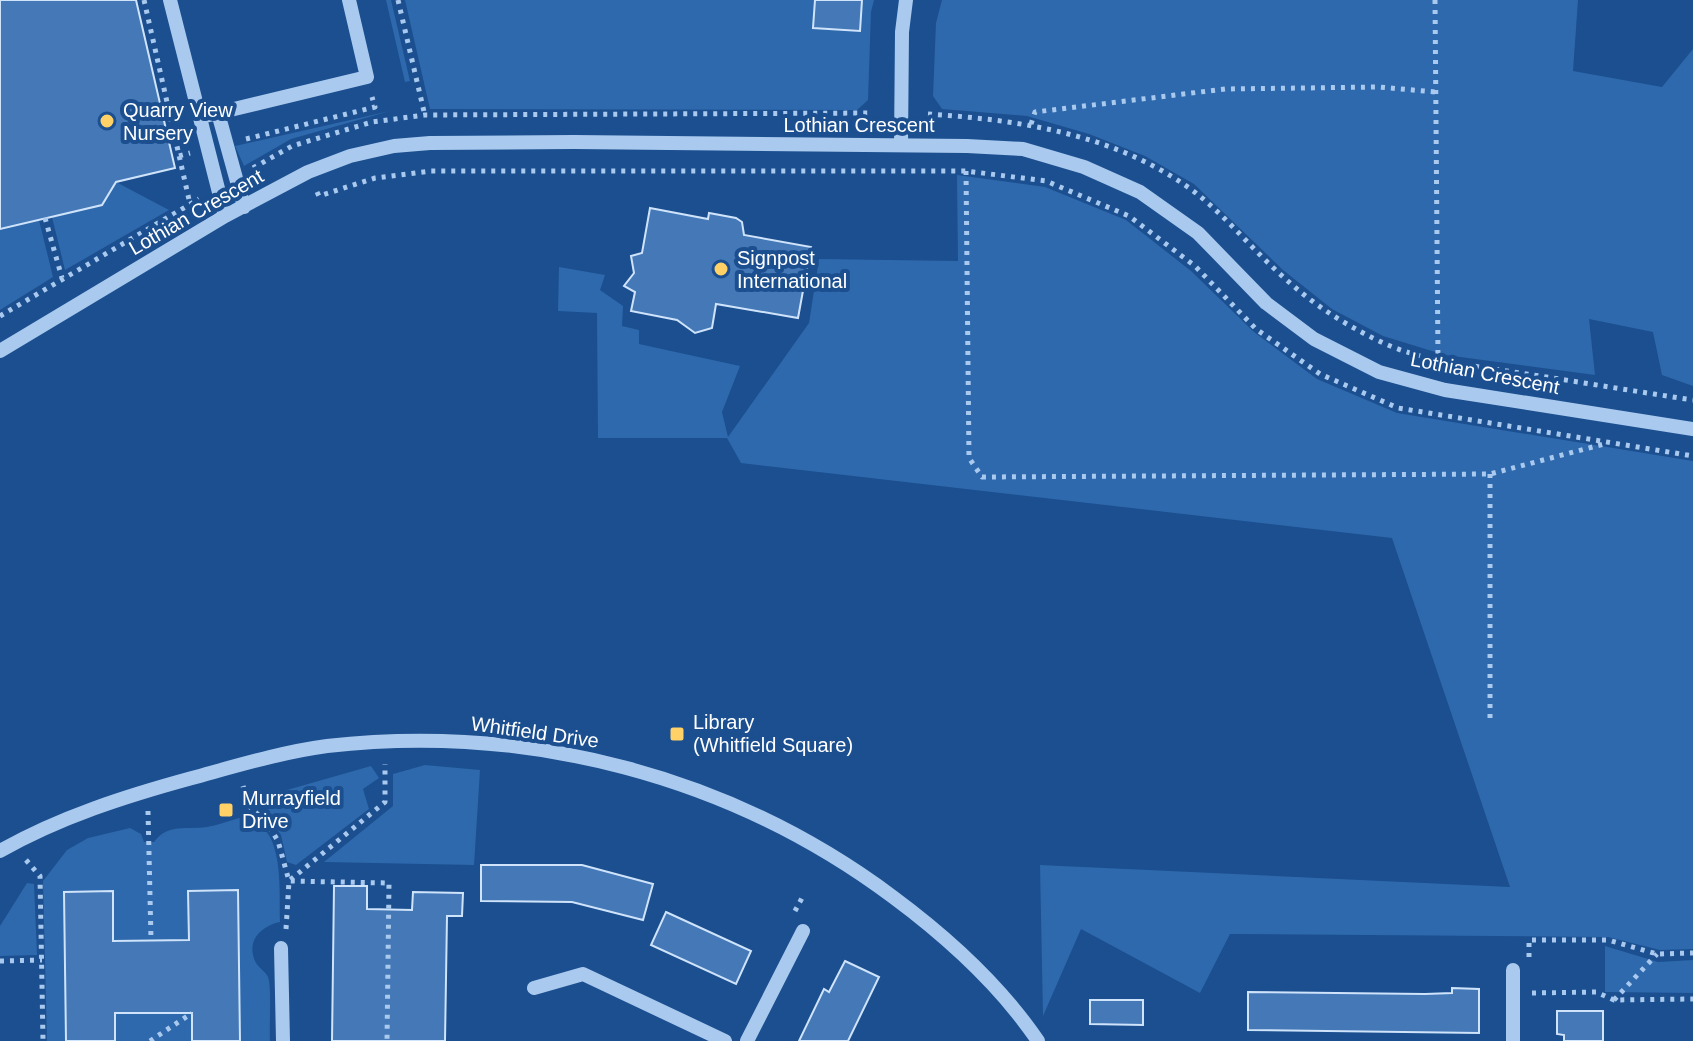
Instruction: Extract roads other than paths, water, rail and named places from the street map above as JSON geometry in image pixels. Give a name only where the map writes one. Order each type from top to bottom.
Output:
[{"type":"street","points":[[170,0],[225,216]]},
{"type":"street","points":[[201,117],[367,77],[349,0]]},
{"type":"street","points":[[901,145],[902,32],[906,0]]},
{"type":"street","points":[[218,113],[244,207]]},
{"type":"street","name":"Lothian Crescent","points":[[0,351],[225,216],[308,172],[350,156],[394,146],[430,143],[901,145],[1023,149],[1084,167],[1140,192],[1198,233],[1266,303],[1314,339],[1379,372],[1445,390],[1693,429]]},
{"type":"street","name":"Whitfield Drive","points":[[6,848],[78,813],[148,790],[238,765],[326,746],[462,741],[554,750],[632,768],[683,784],[801,837],[859,872],[956,948],[995,987],[1038,1041]]},
{"type":"street","points":[[747,1041],[803,931]]},
{"type":"street","points":[[281,948],[283,1041]]},
{"type":"street","points":[[1513,970],[1513,1041]]},
{"type":"street","points":[[534,988],[583,974],[725,1041]]},
{"type":"place","name":"Quarry View Nursery","points":[[107,121]]},
{"type":"place","name":"Signpost International","points":[[721,269]]},
{"type":"place","name":"Library (Whitfield Square)","points":[[677,734]]},
{"type":"place","name":"Murrayfield Drive","points":[[226,810]]}]
